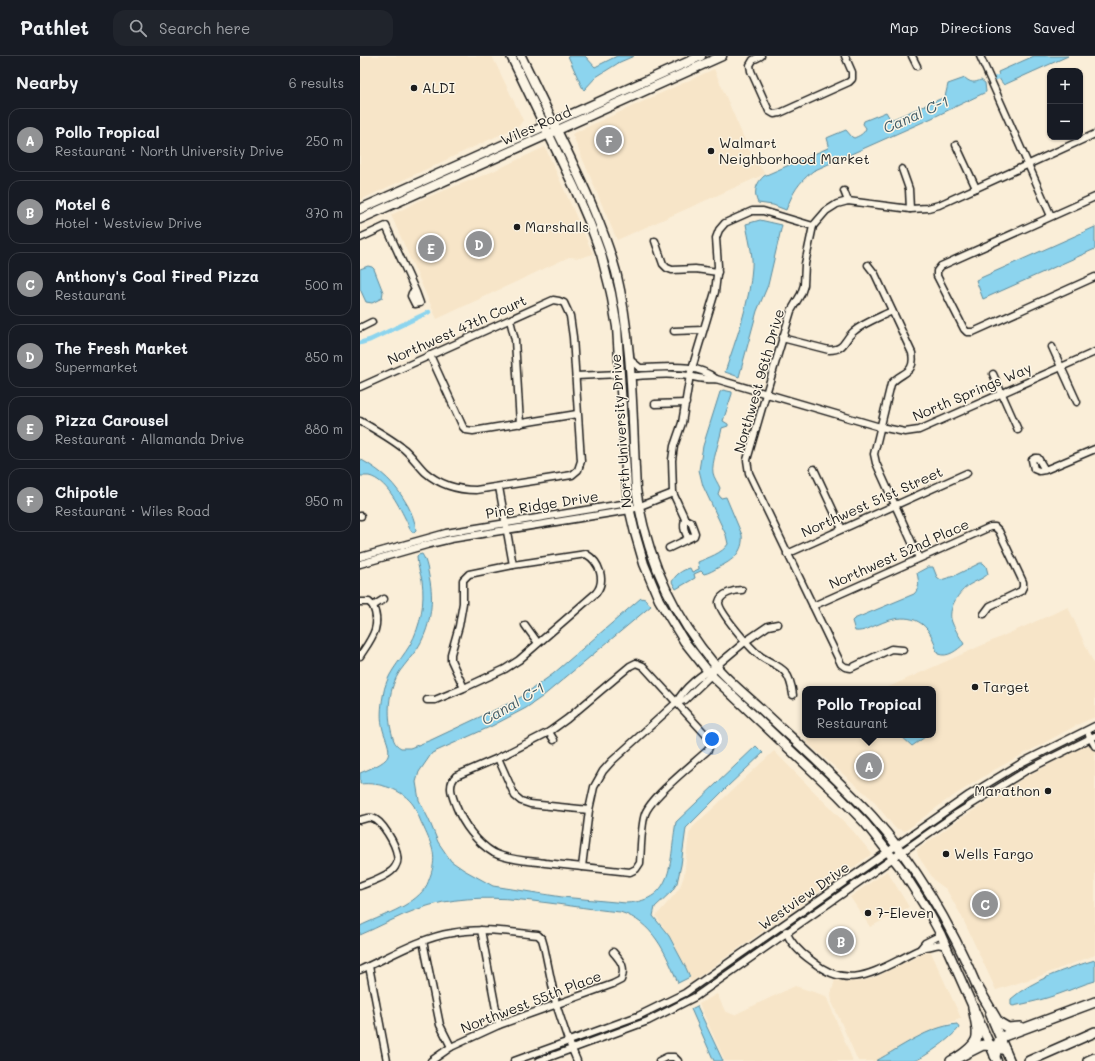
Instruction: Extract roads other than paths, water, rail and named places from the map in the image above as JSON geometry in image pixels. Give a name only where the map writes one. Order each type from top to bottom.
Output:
[{"type":"highway","points":[[977,986],[1000,1024],[1011,1028],[1035,1024]]},
{"type":"highway","points":[[996,1059],[998,1045],[1006,1035],[1095,1002]]},
{"type":"highway","points":[[954,1059],[969,1050],[977,1040],[978,1030],[973,1007]]},
{"type":"highway","points":[[1029,1061],[1095,1032]]},
{"type":"highway","points":[[954,1059],[980,1046],[998,1045]]},
{"type":"highway","points":[[1088,1061],[1095,1058]]},
{"type":"main road","name":"North University Drive","points":[[511,56],[575,188],[601,254],[617,327],[629,506],[644,564],[659,600],[684,641],[709,673],[794,752],[865,823],[891,855],[928,911],[941,935],[973,1007],[1010,1061]]},
{"type":"main road","name":"North University Drive","points":[[521,56],[592,203],[609,249],[621,295],[626,331],[629,359],[636,489],[643,528],[652,558],[670,600],[690,633],[716,667],[852,794],[898,850],[928,894],[962,954],[977,986],[998,1045]]},
{"type":"main road","name":"Wiles Road","points":[[360,209],[698,59],[722,56]]},
{"type":"main road","name":"Wiles Road","points":[[360,219],[557,131],[698,59]]},
{"type":"main road","points":[[619,354],[625,369],[630,376]]},
{"type":"main road","points":[[620,374],[627,381],[628,396],[631,401]]},
{"type":"main road","points":[[794,752],[805,755],[808,754]]},
{"type":"main road","points":[[941,935],[951,939],[962,954]]},
{"type":"street","points":[[761,56],[753,60],[750,65],[751,71],[769,111],[774,114],[780,114],[849,82],[852,79],[852,72],[845,56]]},
{"type":"street","points":[[912,56],[917,66]]},
{"type":"street","points":[[980,56],[1051,216]]},
{"type":"street","points":[[1083,138],[1095,134]]},
{"type":"street","points":[[669,548],[694,536],[695,533],[691,522],[685,519],[673,494],[672,460],[674,446],[682,423],[690,375],[716,292],[718,272],[716,238],[719,230],[725,224],[752,211],[763,211],[813,226],[826,211],[837,204],[848,201],[910,209],[928,208],[939,205],[1028,165],[1079,140]]},
{"type":"street","points":[[956,145],[976,188]]},
{"type":"street","points":[[902,169],[909,189],[910,209]]},
{"type":"street","points":[[844,191],[848,201]]},
{"type":"street","points":[[1095,197],[941,266],[937,271],[937,276],[964,328],[968,332],[973,332],[1095,278]]},
{"type":"street","points":[[360,238],[386,226],[416,292]]},
{"type":"street","name":"Northwest 96th Drive","points":[[813,226],[805,264],[804,285],[801,294],[791,312],[782,338],[747,460],[749,473],[841,664],[845,667],[851,668],[891,649],[902,650]]},
{"type":"street","points":[[655,240],[663,264],[667,268],[672,270],[695,269],[718,272]]},
{"type":"street","points":[[868,266],[875,274],[912,353],[912,367],[908,372],[895,379],[891,384],[874,454],[876,463],[919,558]]},
{"type":"street","name":"Northwest 47th Court","points":[[360,387],[553,300],[564,303],[570,316],[576,376]]},
{"type":"street","points":[[782,338],[829,350],[836,350],[841,348],[851,333],[858,328],[892,311]]},
{"type":"street","points":[[510,320],[515,340],[520,424]]},
{"type":"street","points":[[360,328],[372,322]]},
{"type":"street","points":[[674,331],[703,330]]},
{"type":"street","points":[[1052,347],[1077,402]]},
{"type":"street","name":"North Springs Way","points":[[630,376],[676,374],[716,380],[905,432],[919,430],[1095,352]]},
{"type":"street","points":[[430,355],[463,427],[466,430],[473,432],[577,414]]},
{"type":"street","name":"North Springs Way","points":[[629,359],[640,368],[692,368],[710,374],[716,380]]},
{"type":"street","points":[[360,421],[387,435],[406,451],[426,472],[450,487],[463,490],[476,490],[572,475],[578,470],[581,461],[577,414],[576,376],[620,374]]},
{"type":"street","points":[[993,374],[1018,430]]},
{"type":"street","points":[[655,404],[686,403]]},
{"type":"street","points":[[1045,470],[1095,448]]},
{"type":"street","points":[[814,469],[842,529]]},
{"type":"street","name":"Northwest 51st Street","points":[[787,554],[967,473]]},
{"type":"street","points":[[500,486],[513,565]]},
{"type":"street","points":[[639,505],[650,503],[673,494]]},
{"type":"street","name":"Pine Ridge Drive","points":[[360,556],[428,537],[639,505]]},
{"type":"street","name":"Pine Ridge Drive","points":[[360,564],[430,544],[506,526]]},
{"type":"street","name":"Northwest 52nd Place","points":[[813,606],[990,527],[999,531],[1024,587],[1021,591],[990,606],[984,614]]},
{"type":"street","points":[[427,700],[435,700],[464,688],[505,669],[519,660],[596,593],[601,588],[602,580],[597,564],[590,556],[586,554],[513,565],[469,574],[466,576],[462,585],[463,604],[459,626],[451,654],[451,660],[464,688]]},
{"type":"street","points":[[742,590],[734,590],[722,597],[719,602],[720,608],[725,616],[759,655],[774,663],[785,673],[792,687],[793,695]]},
{"type":"street","points":[[373,606],[384,599]]},
{"type":"street","points":[[360,602],[369,602],[373,606],[375,611],[376,627],[374,635],[360,656]]},
{"type":"street","points":[[582,867],[594,787],[603,771],[677,702],[680,695],[692,689],[746,641],[768,626],[778,624]]},
{"type":"street","points":[[525,625],[538,643]]},
{"type":"street","points":[[636,663],[643,666],[677,702],[708,737],[710,744],[708,750],[648,807],[645,815],[640,863],[636,869],[630,872],[516,859],[495,853],[481,843],[471,832],[456,807],[450,788],[451,781],[456,776],[498,758],[549,732],[567,719],[630,666],[636,663]]},
{"type":"street","name":"Westview Drive","points":[[539,1061],[648,1021],[683,1004],[786,934],[898,850],[948,810],[990,782],[1030,759],[1087,730],[1095,728]]},
{"type":"street","points":[[1087,730],[1093,737],[1095,746]]},
{"type":"street","points":[[549,732],[554,740]]},
{"type":"street","name":"Westview Drive","points":[[898,850],[995,789],[1049,758],[1093,737]]},
{"type":"street","points":[[498,758],[515,796],[521,801],[530,804],[590,810]]},
{"type":"street","points":[[360,820],[365,818],[373,818],[380,822],[397,854],[397,862],[389,873],[360,886]]},
{"type":"street","name":"Westview Drive","points":[[514,1061],[642,1014],[673,1000],[891,855]]},
{"type":"street","points":[[781,927],[805,956],[817,966],[828,972],[844,977],[858,977],[874,972],[921,948],[937,944],[941,944],[948,948]]},
{"type":"street","points":[[481,930],[499,1025]]},
{"type":"street","points":[[360,970],[423,941],[452,932],[481,930],[538,935],[542,939],[556,1004],[577,1061]]},
{"type":"street","points":[[921,948],[924,943],[941,935]]},
{"type":"street","points":[[423,941],[440,1025],[451,1047]]},
{"type":"street","name":"Northwest 55th Place","points":[[431,1061],[451,1047],[499,1025],[621,980],[623,973],[622,966],[620,960],[612,952]]},
{"type":"street","points":[[369,966],[387,1061]]},
{"type":"street","points":[[659,1061],[667,1057],[676,1059]]},
{"type":"water","points":[[568,56],[585,56],[595,67],[617,56],[634,56],[620,62],[596,77],[584,90]]},
{"type":"water","points":[[1034,56],[1068,56],[1004,85],[1000,80],[998,72]]},
{"type":"water","points":[[965,78],[973,82],[981,80],[985,83],[986,92],[932,118],[813,171],[796,188],[786,210],[773,205],[758,203],[756,199],[756,188],[764,176],[828,148],[829,145],[827,138],[829,137],[846,130],[854,138],[859,136],[866,128],[863,124],[864,121],[886,112],[889,117],[893,119],[945,97],[948,84]]},
{"type":"water","points":[[760,220],[782,225],[768,285],[757,311],[739,377],[725,372],[742,321],[751,280],[752,256],[746,224]]},
{"type":"water","points":[[1095,227],[1095,249],[983,299],[976,280]]},
{"type":"water","points":[[368,266],[374,269],[383,292],[382,298],[372,303],[366,302],[360,289],[360,269]]},
{"type":"water","points":[[723,390],[732,392],[732,394],[723,421],[728,424],[728,426],[722,428],[714,458],[713,473],[720,488],[718,494],[721,498],[726,497],[742,535],[741,546],[733,559],[708,573],[704,574],[701,571],[694,574],[695,578],[676,589],[672,582],[677,575],[690,568],[692,572],[699,569],[698,562],[719,553],[728,544],[726,535],[703,486],[699,470],[703,446],[720,392]]},
{"type":"water","points":[[360,459],[382,474],[393,484],[408,506],[412,515],[416,530],[414,532],[412,532],[399,506],[386,487],[375,478],[360,476]]},
{"type":"water","points":[[422,554],[430,581],[430,616],[425,633],[417,649],[396,678],[391,692],[389,707],[393,738],[401,748],[410,748],[431,740],[518,699],[553,674],[641,598],[645,599],[651,606],[542,697],[526,708],[492,726],[432,753],[419,772],[416,782],[419,800],[438,842],[451,861],[464,870],[493,886],[562,897],[626,903],[642,900],[654,895],[662,886],[667,876],[676,822],[756,746],[763,753],[686,828],[677,883],[672,891],[655,907],[653,916],[669,936],[690,977],[678,983],[669,961],[657,940],[641,923],[631,917],[620,912],[544,902],[493,898],[442,902],[403,915],[360,935],[360,926],[404,906],[419,895],[427,885],[434,861],[431,845],[414,806],[409,800],[404,795],[390,788],[375,784],[360,784],[360,773],[380,764],[387,759],[389,753],[381,722],[383,696],[390,675],[410,645],[417,630],[421,614],[423,589],[417,556]]},
{"type":"water","points":[[980,563],[983,563],[986,566],[988,574],[965,588],[958,595],[953,604],[951,619],[964,644],[952,653],[945,655],[938,654],[933,639],[927,629],[916,620],[909,618],[894,619],[864,630],[855,631],[852,621],[854,619],[914,594],[918,585],[917,573],[928,567],[933,567],[937,577],[941,580],[954,576]]},
{"type":"water","points":[[903,738],[924,738],[912,746]]},
{"type":"water","points":[[1095,960],[1095,981],[1043,999],[1013,1006],[1011,1005],[1011,999],[1040,980]]},
{"type":"water","points":[[697,1006],[723,1061],[714,1061],[691,1009]]},
{"type":"water","points":[[957,1024],[959,1028],[950,1037],[938,1047],[919,1059],[914,1061],[876,1061],[925,1033]]},
{"type":"waterway","name":"Canal C-1","points":[[996,78],[1004,75]]},
{"type":"waterway","points":[[360,343],[370,340],[429,312]]},
{"type":"place","name":"ALDI","points":[[414,88]]},
{"type":"place","name":"Chipotle","points":[[609,140]]},
{"type":"place","name":"Walmart Neighborhood Market","points":[[711,151]]},
{"type":"place","name":"Marshalls","points":[[517,227]]},
{"type":"place","name":"The Fresh Market","points":[[479,244]]},
{"type":"place","name":"Pizza Carousel","points":[[431,248]]},
{"type":"place","name":"Target","points":[[975,687]]},
{"type":"place","name":"Pollo Tropical","points":[[869,766]]},
{"type":"place","name":"Marathon","points":[[1048,791]]},
{"type":"place","name":"Wells Fargo","points":[[946,854]]},
{"type":"place","name":"Anthony's Coal Fired Pizza","points":[[985,904]]},
{"type":"place","name":"7-Eleven","points":[[868,913]]},
{"type":"place","name":"Motel 6","points":[[841,941]]}]
